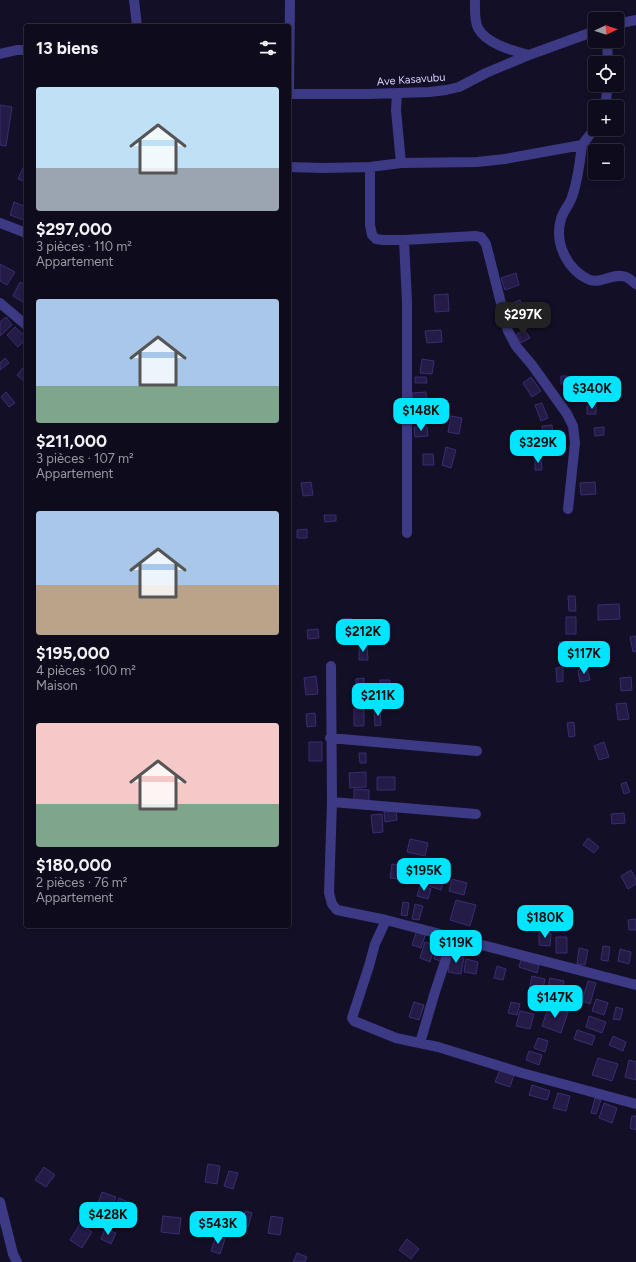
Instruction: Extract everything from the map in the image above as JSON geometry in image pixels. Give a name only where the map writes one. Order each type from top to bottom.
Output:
[{"type":"street","points":[[134,0],[137,24]]},
{"type":"street","points":[[290,0],[290,24]]},
{"type":"street","points":[[475,0],[478,27],[482,34],[496,44],[529,55]]},
{"type":"street","points":[[624,23],[636,20]]},
{"type":"street","name":"Ave Kasavubu","points":[[291,94],[329,95],[434,92],[446,90],[459,87],[486,73],[529,55],[588,34]]},
{"type":"street","points":[[0,54],[24,50]]},
{"type":"street","points":[[397,93],[396,110],[401,163]]},
{"type":"street","points":[[589,136],[582,145],[577,182],[572,197],[562,217],[559,241],[564,256],[582,276],[592,281],[616,276],[626,277],[636,284]]},
{"type":"street","points":[[291,167],[370,167],[401,163],[477,162],[505,159],[582,145]]},
{"type":"street","points":[[370,167],[370,225],[372,235],[376,239],[404,240],[475,236],[481,237],[486,244],[508,331],[516,346],[532,365],[567,414],[573,426],[575,442],[568,509]]},
{"type":"street","points":[[0,223],[24,232]]},
{"type":"street","points":[[404,240],[406,302],[407,532]]},
{"type":"street","points":[[0,303],[24,323]]},
{"type":"street","points":[[331,666],[330,738],[332,802],[330,893],[332,904],[337,910],[386,920],[636,985]]},
{"type":"street","points":[[330,738],[477,751]]},
{"type":"street","points":[[332,802],[476,814]]},
{"type":"street","points":[[386,920],[375,944],[352,1018],[354,1021],[396,1038],[420,1043],[556,1083],[636,1104]]},
{"type":"street","points":[[420,1043],[453,937]]},
{"type":"street","points":[[0,1202],[13,1254],[17,1262]]},
{"type":"building","points":[[0,105],[12,107],[6,146],[0,145]]},
{"type":"building","points":[[23,168],[24,168],[24,181],[18,179]]},
{"type":"building","points":[[14,202],[24,206],[24,220],[10,215]]},
{"type":"building","points":[[0,264],[15,272],[7,285],[0,281]]},
{"type":"building","points":[[516,273],[519,285],[505,290],[501,278]]},
{"type":"building","points":[[20,282],[24,284],[23,302],[13,296]]},
{"type":"building","points":[[448,294],[449,311],[435,312],[434,295]]},
{"type":"building","points":[[520,300],[526,315],[518,318],[512,303]]},
{"type":"building","points":[[6,317],[12,325],[0,336],[0,322]]},
{"type":"building","points":[[15,327],[24,335],[24,341],[18,347],[7,335]]},
{"type":"building","points":[[524,329],[530,338],[521,343],[516,335]]},
{"type":"building","points":[[441,330],[442,342],[427,343],[425,331]]},
{"type":"building","points":[[5,358],[9,363],[0,370],[0,363]]},
{"type":"building","points":[[422,359],[434,361],[432,374],[420,373]]},
{"type":"building","points":[[24,366],[24,381],[17,375]]},
{"type":"building","points":[[561,376],[567,376],[567,384],[561,384]]},
{"type":"building","points":[[415,377],[426,377],[427,383],[415,383]]},
{"type":"building","points":[[531,377],[541,391],[532,397],[523,383]]},
{"type":"building","points":[[581,383],[582,395],[575,396],[574,384]]},
{"type":"building","points":[[6,392],[15,403],[9,407],[1,397]]},
{"type":"building","points":[[426,392],[427,405],[413,406],[412,393]]},
{"type":"building","points":[[542,403],[548,418],[541,421],[535,405]]},
{"type":"building","points":[[587,406],[596,406],[596,414],[587,414]]},
{"type":"building","points":[[451,416],[462,418],[459,434],[448,432]]},
{"type":"building","points":[[552,425],[553,437],[543,438],[542,426]]},
{"type":"building","points":[[427,426],[428,436],[415,437],[414,427]]},
{"type":"building","points":[[604,427],[604,435],[595,436],[594,428]]},
{"type":"building","points":[[446,447],[456,450],[451,468],[442,465]]},
{"type":"building","points":[[423,454],[433,454],[434,465],[423,465]]},
{"type":"building","points":[[541,458],[542,470],[535,470],[535,459]]},
{"type":"building","points":[[311,482],[313,495],[303,496],[301,483]]},
{"type":"building","points":[[595,482],[596,494],[581,495],[580,483]]},
{"type":"building","points":[[324,515],[336,515],[336,521],[325,522]]},
{"type":"building","points":[[307,529],[307,538],[297,538],[297,530]]},
{"type":"building","points":[[568,596],[575,596],[576,611],[569,611]]},
{"type":"building","points":[[619,604],[620,619],[598,620],[598,605]]},
{"type":"building","points":[[566,617],[576,617],[576,634],[566,634]]},
{"type":"building","points":[[351,618],[352,633],[342,633],[342,619]]},
{"type":"building","points":[[380,624],[390,624],[390,637],[379,636]]},
{"type":"building","points":[[318,629],[319,638],[308,639],[307,630]]},
{"type":"building","points":[[636,636],[636,651],[633,652],[630,637]]},
{"type":"building","points":[[559,642],[565,642],[566,655],[560,656]]},
{"type":"building","points":[[367,646],[368,660],[359,660],[359,647]]},
{"type":"building","points":[[563,667],[563,681],[557,682],[556,668]]},
{"type":"building","points":[[587,668],[590,680],[580,682],[578,670]]},
{"type":"building","points":[[316,676],[318,694],[306,695],[304,678]]},
{"type":"building","points":[[631,677],[632,690],[621,691],[620,678]]},
{"type":"building","points":[[364,678],[364,691],[356,692],[356,679]]},
{"type":"building","points":[[380,680],[390,680],[389,693],[380,692]]},
{"type":"building","points":[[626,703],[629,719],[618,720],[616,704]]},
{"type":"building","points":[[380,708],[381,725],[375,726],[374,709]]},
{"type":"building","points":[[354,709],[364,709],[364,726],[354,726]]},
{"type":"building","points":[[315,713],[316,726],[307,727],[306,714]]},
{"type":"building","points":[[574,722],[575,736],[569,737],[567,723]]},
{"type":"building","points":[[309,742],[322,742],[322,761],[309,761]]},
{"type":"building","points":[[604,742],[609,757],[599,760],[594,746]]},
{"type":"building","points":[[359,753],[366,753],[366,763],[360,763]]},
{"type":"building","points":[[366,772],[366,787],[350,788],[349,773]]},
{"type":"building","points":[[377,777],[395,777],[395,790],[377,790]]},
{"type":"building","points":[[626,782],[630,792],[624,794],[621,784]]},
{"type":"building","points":[[354,789],[369,790],[369,801],[354,801]]},
{"type":"building","points":[[396,811],[397,820],[385,822],[384,812]]},
{"type":"building","points":[[624,813],[625,823],[612,824],[611,814]]},
{"type":"building","points":[[382,814],[383,832],[373,833],[371,815]]},
{"type":"building","points":[[588,838],[599,847],[594,853],[583,845]]},
{"type":"building","points":[[410,839],[428,843],[425,856],[407,852]]},
{"type":"building","points":[[392,864],[410,867],[408,880],[390,878]]},
{"type":"building","points":[[631,870],[636,879],[636,884],[628,889],[621,876]]},
{"type":"building","points":[[429,873],[445,877],[441,890],[426,885]]},
{"type":"building","points":[[452,879],[467,883],[464,895],[449,891]]},
{"type":"building","points":[[420,886],[431,889],[428,899],[417,896]]},
{"type":"building","points":[[456,900],[476,905],[470,926],[450,920]]},
{"type":"building","points":[[403,902],[409,903],[407,916],[401,915]]},
{"type":"building","points":[[415,904],[423,906],[419,920],[412,919]]},
{"type":"building","points":[[541,909],[550,911],[548,925],[539,924]]},
{"type":"building","points":[[636,919],[636,930],[629,930],[628,920]]},
{"type":"building","points":[[417,930],[426,933],[421,948],[412,945]]},
{"type":"building","points":[[539,932],[551,933],[550,946],[539,945]]},
{"type":"building","points":[[556,937],[567,937],[567,953],[556,953]]},
{"type":"building","points":[[425,942],[435,945],[430,962],[420,958]]},
{"type":"building","points":[[438,945],[445,947],[441,961],[434,959]]},
{"type":"building","points":[[603,946],[610,947],[608,961],[601,960]]},
{"type":"building","points":[[579,948],[588,950],[585,965],[577,964]]},
{"type":"building","points":[[620,949],[631,952],[629,964],[618,961]]},
{"type":"building","points":[[450,955],[464,957],[461,974],[448,972]]},
{"type":"building","points":[[466,959],[478,962],[476,974],[464,972]]},
{"type":"building","points":[[521,960],[539,965],[537,973],[519,967]]},
{"type":"building","points":[[497,966],[506,969],[503,980],[494,978]]},
{"type":"building","points":[[532,976],[545,979],[541,998],[528,995]]},
{"type":"building","points":[[550,978],[564,981],[560,998],[546,995]]},
{"type":"building","points":[[588,981],[596,983],[590,1004],[582,1001]]},
{"type":"building","points":[[596,999],[608,1003],[604,1015],[592,1011]]},
{"type":"building","points":[[414,1002],[424,1005],[419,1020],[409,1017]]},
{"type":"building","points":[[511,1002],[520,1004],[517,1015],[508,1013]]},
{"type":"building","points":[[549,1005],[568,1012],[561,1033],[542,1026]]},
{"type":"building","points":[[616,1007],[623,1009],[620,1020],[613,1019]]},
{"type":"building","points":[[520,1011],[534,1014],[530,1029],[516,1026]]},
{"type":"building","points":[[589,1016],[606,1022],[602,1033],[586,1027]]},
{"type":"building","points":[[577,1030],[595,1036],[592,1045],[574,1039]]},
{"type":"building","points":[[613,1036],[626,1042],[623,1051],[609,1045]]},
{"type":"building","points":[[538,1038],[548,1041],[545,1052],[534,1048]]},
{"type":"building","points":[[529,1051],[542,1055],[539,1065],[526,1060]]},
{"type":"building","points":[[598,1058],[618,1064],[612,1081],[592,1075]]},
{"type":"building","points":[[629,1060],[636,1062],[636,1080],[625,1077]]},
{"type":"building","points":[[500,1070],[514,1075],[510,1087],[495,1082]]},
{"type":"building","points":[[532,1085],[550,1091],[547,1100],[529,1095]]},
{"type":"building","points":[[558,1093],[570,1096],[566,1111],[553,1108]]},
{"type":"building","points":[[595,1098],[601,1100],[596,1114],[591,1113]]},
{"type":"building","points":[[604,1103],[617,1108],[612,1123],[599,1118]]},
{"type":"building","points":[[632,1116],[636,1116],[636,1130],[630,1128]]},
{"type":"building","points":[[208,1164],[220,1166],[217,1184],[205,1182]]},
{"type":"building","points":[[44,1167],[55,1175],[46,1187],[35,1180]]},
{"type":"building","points":[[229,1171],[238,1173],[233,1189],[224,1186]]},
{"type":"building","points":[[102,1192],[116,1197],[112,1208],[98,1203]]},
{"type":"building","points":[[119,1198],[128,1202],[121,1220],[111,1217]]},
{"type":"building","points":[[245,1211],[252,1213],[248,1227],[241,1225]]},
{"type":"building","points":[[163,1216],[181,1218],[179,1234],[161,1232]]},
{"type":"building","points":[[271,1216],[283,1218],[280,1235],[268,1233]]},
{"type":"building","points":[[80,1224],[92,1232],[82,1248],[70,1240]]},
{"type":"building","points":[[105,1229],[116,1233],[111,1244],[101,1239]]},
{"type":"building","points":[[216,1236],[225,1239],[220,1254],[211,1251]]},
{"type":"building","points":[[407,1239],[419,1249],[411,1259],[399,1250]]},
{"type":"building","points":[[297,1253],[307,1257],[305,1262],[293,1262]]}]
